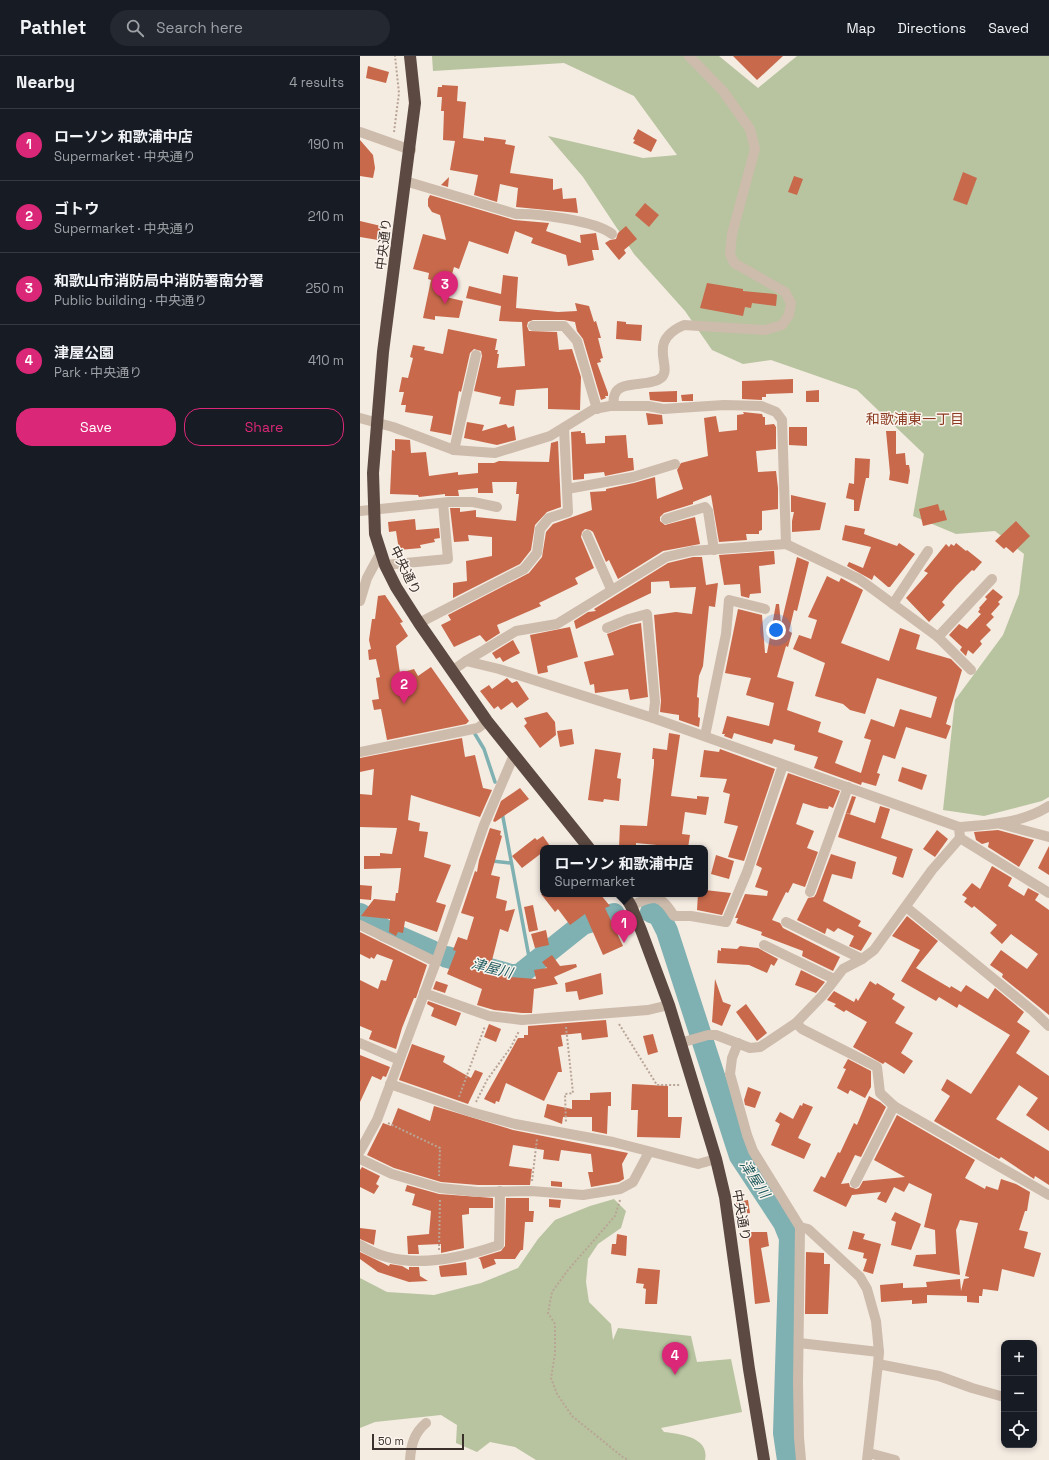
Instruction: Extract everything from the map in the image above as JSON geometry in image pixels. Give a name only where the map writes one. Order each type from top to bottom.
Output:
[{"type":"highway","name":"中央通り","points":[[410,56],[415,103],[383,352],[373,473],[375,534],[383,559],[396,587],[418,623],[488,721],[587,845]]},
{"type":"highway","name":"中央通り","points":[[626,897],[631,906],[669,1005],[716,1159],[727,1205],[749,1369],[764,1460]]},
{"type":"street","points":[[614,406],[615,394],[618,389],[624,386],[656,382],[662,378],[664,373],[662,353],[664,340],[672,330],[684,325],[765,330],[782,325],[789,315],[791,303],[785,292],[734,263],[730,254],[732,234],[756,149],[750,129],[723,91],[689,56]]},
{"type":"street","points":[[360,132],[410,150]]},
{"type":"street","points":[[405,181],[516,214],[530,214],[584,223],[606,229],[612,234]]},
{"type":"street","points":[[533,326],[564,326],[577,341],[597,408]]},
{"type":"street","points":[[454,450],[476,356]]},
{"type":"street","points":[[360,418],[377,421],[454,450],[495,453],[550,436],[597,408],[614,406],[648,406],[662,409],[724,405],[761,406],[776,412],[782,420],[786,544]]},
{"type":"street","points":[[418,623],[524,569],[536,553],[540,529],[549,518],[568,512],[564,428]]},
{"type":"street","points":[[567,489],[633,477],[675,464]]},
{"type":"street","points":[[360,511],[374,511],[443,503],[473,502],[497,507]]},
{"type":"street","points":[[360,601],[367,578],[383,559],[448,559],[443,503]]},
{"type":"street","points":[[666,519],[705,507],[708,511],[714,550]]},
{"type":"street","points":[[587,535],[611,589]]},
{"type":"street","points":[[453,670],[516,632],[557,624],[611,589],[666,557],[692,551],[786,544],[859,579],[938,637],[970,670]]},
{"type":"street","points":[[893,604],[928,551]]},
{"type":"street","points":[[938,637],[992,579]]},
{"type":"street","points":[[705,736],[726,634],[729,600],[765,609]]},
{"type":"street","points":[[607,628],[629,619],[647,614],[654,702],[653,718]]},
{"type":"street","points":[[466,661],[499,669],[653,718],[959,827],[999,824],[1036,814],[1049,806]]},
{"type":"street","points":[[360,752],[478,728],[488,721]]},
{"type":"street","points":[[360,1151],[377,1120],[436,962],[484,825],[514,755]]},
{"type":"street","points":[[631,906],[643,900],[656,898],[666,903],[674,916],[691,916],[726,922],[747,872],[783,765]]},
{"type":"street","points":[[810,892],[848,787]]},
{"type":"street","points":[[999,824],[1049,836]]},
{"type":"street","points":[[680,1043],[708,1035],[716,1035],[750,1048],[760,1047],[796,1023],[823,995],[843,969],[862,959],[874,950],[932,870],[960,838],[959,827]]},
{"type":"street","points":[[960,838],[1049,893]]},
{"type":"street","points":[[906,907],[1049,1026]]},
{"type":"street","points":[[786,922],[862,959]]},
{"type":"street","points":[[360,925],[436,962]]},
{"type":"street","points":[[764,945],[834,979]]},
{"type":"street","points":[[424,993],[489,1016],[522,1020],[648,1010],[669,1005]]},
{"type":"street","points":[[796,1023],[802,1029],[877,1067],[880,1093],[894,1106],[1049,1195]]},
{"type":"street","points":[[360,1043],[399,1060]]},
{"type":"street","points":[[738,1043],[732,1058],[730,1074],[747,1135],[753,1151],[800,1227],[798,1399],[802,1460]]},
{"type":"street","points":[[390,1084],[471,1112],[515,1124],[613,1142],[698,1164],[716,1159]]},
{"type":"street","points":[[855,1183],[894,1106]]},
{"type":"street","points":[[360,1159],[392,1174],[440,1188],[478,1192],[531,1190],[583,1195],[620,1189],[633,1182],[649,1152]]},
{"type":"street","points":[[360,1245],[387,1257],[419,1261],[447,1260],[499,1245],[500,1191]]},
{"type":"street","points":[[800,1227],[808,1229],[860,1277],[867,1289],[876,1321],[879,1352],[868,1456],[895,1460]]},
{"type":"street","points":[[799,1343],[879,1352]]},
{"type":"street","points":[[878,1364],[938,1376],[1001,1396]]},
{"type":"street","points":[[410,1460],[410,1449],[417,1431],[426,1423]]},
{"type":"path","points":[[392,144],[399,93],[395,56]]},
{"type":"path","points":[[612,1012],[657,1085],[678,1086],[692,1083]]},
{"type":"path","points":[[455,1106],[489,1016]]},
{"type":"path","points":[[565,1016],[573,1093],[565,1094],[567,1111],[566,1133]]},
{"type":"path","points":[[471,1112],[487,1080],[517,1037],[522,1020]]},
{"type":"path","points":[[531,1190],[538,1128]]},
{"type":"path","points":[[620,1189],[620,1200],[615,1216],[568,1270],[552,1292],[548,1313],[555,1324],[555,1354],[551,1378],[557,1394],[572,1416],[617,1453],[629,1460]]},
{"type":"green space","points":[[432,56],[719,56],[758,88],[797,56],[1049,56],[1049,797],[1042,801],[984,816],[943,810],[955,700],[1003,635],[1019,594],[1024,554],[995,531],[956,534],[913,516],[924,454],[857,390],[771,360],[743,364],[712,350],[685,311],[634,254],[583,177],[548,136],[643,158],[677,155],[634,96],[564,63],[433,71]]},
{"type":"green space","points":[[614,1199],[626,1211],[621,1228],[598,1244],[588,1259],[586,1282],[589,1302],[611,1324],[613,1340],[618,1328],[691,1336],[697,1362],[731,1359],[742,1412],[661,1428],[664,1432],[692,1438],[698,1442],[703,1446],[705,1460],[536,1460],[515,1447],[490,1442],[477,1452],[456,1443],[457,1425],[441,1415],[375,1422],[360,1428],[360,1278],[387,1292],[434,1295],[481,1283],[518,1268],[538,1239],[555,1220],[590,1206]]},
{"type":"building","points":[[733,56],[783,56],[757,80]]},
{"type":"building","points":[[368,66],[389,72],[386,83],[366,78]]},
{"type":"building","points":[[442,85],[458,86],[457,101],[466,102],[463,138],[484,141],[484,137],[506,140],[505,144],[515,146],[510,173],[553,179],[553,190],[562,188],[563,199],[576,198],[578,213],[516,207],[518,188],[500,184],[497,202],[474,195],[478,175],[450,170],[455,141],[443,140],[444,111],[441,111],[442,97],[437,97],[438,87],[442,87]]},
{"type":"building","points":[[638,129],[657,140],[651,152],[633,143],[635,140],[633,139]]},
{"type":"building","points":[[360,140],[373,155],[375,168],[373,178],[360,176]]},
{"type":"building","points":[[963,172],[977,178],[967,205],[953,200]]},
{"type":"building","points":[[794,176],[803,179],[797,195],[788,192]]},
{"type":"building","points":[[449,177],[448,187],[441,185]]},
{"type":"building","points":[[430,195],[514,220],[549,223],[546,231],[581,243],[580,235],[596,233],[599,250],[592,250],[594,260],[568,266],[566,255],[531,243],[533,238],[515,231],[508,254],[469,241],[459,269],[454,267],[446,297],[463,301],[459,318],[435,316],[435,320],[423,318],[431,280],[428,279],[429,273],[413,269],[423,234],[446,240],[440,215],[432,212],[428,206],[428,199]]},
{"type":"building","points":[[645,203],[659,215],[649,227],[635,215]]},
{"type":"building","points":[[360,221],[381,226],[378,240],[360,237]]},
{"type":"building","points":[[626,226],[637,239],[624,250],[626,253],[619,260],[605,243],[616,239],[618,233]]},
{"type":"building","points":[[503,275],[518,277],[516,308],[558,312],[577,311],[575,303],[589,306],[594,322],[596,321],[601,338],[598,338],[603,358],[600,359],[601,362],[597,363],[608,396],[605,396],[606,398],[601,400],[583,339],[577,331],[575,322],[564,320],[533,320],[528,322],[527,326],[529,331],[557,332],[559,350],[572,349],[581,377],[580,410],[548,409],[548,388],[516,390],[514,406],[499,404],[501,397],[474,391],[482,356],[481,351],[474,349],[470,353],[461,392],[459,391],[451,435],[430,431],[433,416],[405,412],[406,405],[401,405],[404,392],[399,392],[402,377],[408,378],[413,358],[410,357],[413,345],[425,347],[424,350],[443,354],[448,329],[497,339],[495,350],[498,350],[497,354],[499,354],[497,368],[525,366],[522,322],[499,321],[501,306],[466,298],[469,286],[501,294]]},
{"type":"building","points":[[707,283],[743,289],[743,291],[775,294],[777,295],[776,306],[752,303],[751,308],[745,307],[743,316],[700,308]]},
{"type":"building","points":[[617,321],[626,322],[626,324],[642,325],[641,341],[616,339]]},
{"type":"building","points":[[793,379],[793,393],[766,394],[766,397],[762,397],[762,400],[742,399],[742,381]]},
{"type":"building","points":[[819,390],[819,402],[806,402],[806,391]]},
{"type":"building","points":[[677,391],[677,402],[650,400],[649,392]]},
{"type":"building","points":[[693,394],[693,401],[682,401],[681,395]]},
{"type":"building","points":[[743,412],[762,414],[763,417],[765,417],[765,425],[774,424],[776,427],[776,449],[756,451],[758,472],[776,471],[778,488],[778,509],[762,511],[762,530],[759,531],[759,534],[746,534],[747,540],[719,542],[711,495],[693,502],[693,504],[664,513],[660,517],[660,521],[665,525],[695,517],[700,544],[663,551],[618,579],[609,560],[606,562],[593,532],[585,529],[582,532],[581,537],[594,568],[575,578],[578,584],[539,603],[541,606],[497,625],[500,633],[486,642],[480,635],[454,647],[441,625],[451,620],[448,615],[529,573],[542,557],[546,532],[553,524],[592,510],[590,492],[606,491],[606,489],[655,477],[657,499],[683,489],[677,470],[681,463],[708,456],[704,418],[716,416],[719,432],[737,430],[737,415],[744,414]]},
{"type":"building","points":[[646,413],[662,415],[663,424],[648,425]]},
{"type":"building","points":[[467,422],[484,425],[482,431],[506,424],[508,428],[514,426],[516,440],[497,445],[464,438]]},
{"type":"building","points":[[789,427],[807,427],[807,446],[789,445]]},
{"type":"building","points":[[581,431],[581,433],[585,433],[586,444],[605,443],[605,436],[626,435],[628,458],[633,458],[634,470],[605,476],[604,472],[584,474],[584,479],[573,480],[571,432]]},
{"type":"building","points":[[886,431],[896,431],[896,454],[905,453],[906,465],[909,465],[910,471],[908,484],[889,480],[890,473]]},
{"type":"building","points":[[395,439],[410,440],[411,453],[426,452],[429,476],[458,472],[458,475],[478,473],[478,463],[494,463],[499,461],[549,462],[551,443],[558,441],[561,507],[547,512],[535,525],[531,550],[520,564],[453,598],[453,583],[467,581],[466,561],[492,556],[492,537],[468,535],[469,541],[454,542],[450,508],[460,508],[460,512],[476,510],[476,517],[516,521],[519,494],[516,494],[517,482],[492,482],[493,493],[478,493],[478,488],[458,490],[459,496],[445,496],[445,494],[419,497],[418,495],[390,494],[392,450],[395,451]]},
{"type":"building","points":[[855,458],[870,459],[869,478],[866,478],[859,511],[854,511],[854,500],[846,498],[849,483],[854,484]]},
{"type":"building","points":[[791,495],[826,503],[820,530],[792,532],[794,512],[791,512]]},
{"type":"building","points":[[938,504],[940,511],[944,510],[947,520],[923,526],[919,509]]},
{"type":"building","points":[[415,519],[416,530],[439,528],[440,538],[434,539],[435,542],[420,545],[421,548],[399,550],[396,531],[389,532],[388,522]]},
{"type":"building","points":[[1016,521],[1030,536],[1013,553],[1006,547],[1004,549],[995,541]]},
{"type":"building","points":[[845,525],[865,529],[864,534],[897,546],[899,543],[915,554],[890,587],[874,575],[872,580],[847,566],[849,562],[863,568],[871,547],[842,540]]},
{"type":"building","points":[[956,543],[982,562],[956,586],[942,602],[945,605],[929,622],[906,598],[928,573],[924,571],[946,544],[949,547],[951,544],[954,546]]},
{"type":"building","points":[[774,551],[775,564],[759,566],[761,593],[750,594],[749,598],[741,596],[740,584],[724,585],[719,555]]},
{"type":"building","points":[[693,557],[702,557],[706,585],[718,583],[715,607],[709,606],[703,666],[699,676],[697,697],[699,698],[699,727],[679,720],[679,715],[660,712],[661,701],[654,615],[676,612],[692,614],[696,587],[670,588],[669,581],[651,582],[651,593],[576,629],[574,621],[588,612],[596,611],[594,609],[668,563]]},
{"type":"building","points":[[797,557],[809,562],[797,611],[794,610],[789,631],[792,633],[788,647],[786,646],[777,677],[794,682],[787,710],[821,722],[818,732],[843,741],[835,763],[861,773],[871,740],[864,738],[871,719],[894,727],[900,709],[931,718],[937,697],[877,678],[865,714],[850,710],[843,704],[815,696],[825,663],[793,649],[799,635],[811,639],[817,620],[808,617],[827,576],[839,582],[841,578],[863,590],[841,643],[889,661],[900,628],[920,635],[916,649],[951,659],[962,670],[946,724],[951,726],[946,739],[906,727],[895,759],[883,755],[877,773],[880,774],[876,786],[862,782],[861,785],[814,768],[818,757],[794,750],[795,745],[774,739],[772,744],[734,733],[732,739],[724,736],[725,734],[722,734],[727,716],[769,726],[774,703],[746,695],[751,678],[725,673],[738,609],[762,615],[765,653],[767,653],[776,604],[779,604],[781,624]]},
{"type":"building","points":[[993,589],[1003,597],[998,602],[1000,604],[991,614],[994,617],[986,625],[991,630],[980,641],[982,644],[973,654],[968,650],[966,656],[960,650],[962,647],[949,635],[959,624],[967,629],[981,614],[978,612],[980,609],[979,608],[987,599],[985,597]]},
{"type":"building","points":[[385,595],[403,622],[400,623],[408,636],[396,646],[400,673],[414,669],[418,676],[431,667],[469,721],[466,724],[387,740],[381,709],[374,710],[372,700],[379,699],[376,678],[380,677],[376,659],[369,660],[368,650],[371,649],[369,640],[372,619],[375,619],[378,596]]},
{"type":"building","points":[[641,623],[648,697],[630,700],[628,689],[595,693],[594,684],[590,685],[584,662],[614,655],[607,634]]},
{"type":"building","points":[[570,627],[578,657],[547,666],[548,672],[538,674],[530,635]]},
{"type":"building","points":[[513,640],[520,653],[503,662],[500,657],[496,659],[492,653]]},
{"type":"building","points":[[507,678],[512,683],[517,681],[529,699],[517,708],[512,702],[501,710],[498,706],[494,709],[480,691],[489,685],[492,689]]},
{"type":"building","points":[[547,712],[555,722],[556,735],[540,748],[524,726],[527,723],[524,718]]},
{"type":"building","points":[[572,729],[574,744],[560,747],[557,731]]},
{"type":"building","points":[[669,733],[680,735],[671,796],[697,799],[697,796],[709,797],[706,815],[685,812],[682,834],[690,835],[688,845],[657,845],[636,843],[636,845],[619,845],[620,825],[647,826],[654,764],[654,759],[652,759],[653,748],[667,750]]},
{"type":"building","points":[[462,738],[465,757],[475,755],[483,788],[492,790],[480,817],[411,795],[408,820],[420,823],[419,831],[428,832],[424,857],[451,865],[436,902],[446,905],[437,932],[405,921],[403,933],[398,932],[396,936],[389,932],[390,919],[361,916],[374,899],[395,901],[396,893],[398,893],[401,868],[364,869],[364,856],[380,856],[380,853],[392,854],[397,828],[360,827],[360,794],[372,795],[374,769],[360,772],[360,758]]},
{"type":"building","points":[[595,749],[621,753],[617,778],[621,779],[619,801],[604,799],[603,802],[588,800]]},
{"type":"building","points":[[720,749],[775,769],[744,861],[728,857],[738,826],[724,823],[730,794],[723,792],[727,779],[700,777],[704,750],[719,752]]},
{"type":"building","points":[[902,767],[927,775],[922,790],[898,781]]},
{"type":"building","points":[[788,773],[840,791],[833,808],[829,806],[828,809],[819,808],[803,803],[796,824],[814,831],[807,848],[818,852],[805,887],[793,883],[788,893],[786,892],[772,920],[780,923],[783,928],[840,957],[833,971],[802,956],[803,951],[761,935],[762,932],[736,923],[738,918],[735,918],[745,894],[767,896],[768,891],[755,887],[762,868],[756,865]]},
{"type":"building","points":[[520,788],[529,799],[495,822],[493,821],[501,801]]},
{"type":"building","points":[[852,796],[856,797],[850,814],[846,813]]},
{"type":"building","points":[[880,806],[890,809],[881,838],[913,849],[903,878],[892,874],[897,857],[838,837],[846,813],[875,823]]},
{"type":"building","points":[[490,828],[501,831],[500,835],[502,836],[491,875],[500,877],[496,898],[507,901],[505,911],[515,909],[508,932],[500,929],[489,972],[510,977],[536,979],[534,970],[547,968],[542,962],[552,955],[560,966],[576,964],[577,967],[554,977],[558,984],[534,989],[532,1013],[494,1010],[477,1005],[482,989],[447,974],[456,951],[453,950],[458,937],[467,940],[474,917],[461,913],[475,871],[477,872],[479,860]]},
{"type":"building","points":[[937,830],[948,839],[935,857],[923,849]]},
{"type":"building","points":[[998,830],[1034,840],[1019,867],[988,847],[989,842],[982,844],[976,840],[974,832]]},
{"type":"building","points":[[543,836],[549,845],[540,845],[540,854],[522,868],[512,856],[535,838],[537,840]]},
{"type":"building","points":[[1049,846],[1049,875],[1038,868]]},
{"type":"building","points":[[831,854],[856,862],[852,879],[832,874],[823,901],[861,921],[858,926],[872,933],[861,951],[849,946],[854,936],[838,928],[834,932],[827,928],[825,934],[797,920],[808,898],[814,897],[816,894]]},
{"type":"building","points":[[716,855],[734,861],[729,879],[711,874]]},
{"type":"building","points":[[992,866],[1012,878],[1008,886],[1024,896],[1028,888],[1039,894],[1035,900],[1049,910],[1049,1015],[1002,977],[1003,974],[990,965],[1001,950],[1027,969],[1038,954],[1011,934],[1002,944],[990,933],[997,925],[974,906],[972,908],[964,902],[967,898],[962,895],[972,883],[980,889]]},
{"type":"building","points":[[360,885],[372,886],[371,900],[360,899]]},
{"type":"building","points":[[708,890],[731,893],[722,915],[697,910],[698,897],[708,897]]},
{"type":"building","points":[[543,897],[602,897],[610,906],[605,908],[623,946],[603,955],[585,914],[570,925],[558,909],[555,912]]},
{"type":"building","points":[[533,905],[538,930],[529,932],[524,907]]},
{"type":"building","points":[[907,916],[938,941],[916,968],[950,988],[951,986],[961,992],[966,985],[988,999],[995,988],[1024,1012],[1017,1022],[1030,1031],[1016,1053],[1049,1076],[1049,1131],[1026,1115],[1038,1098],[1019,1085],[996,1119],[1049,1151],[1049,1185],[1035,1176],[1034,1179],[1001,1157],[999,1159],[934,1121],[950,1096],[941,1090],[947,1079],[971,1094],[1010,1035],[959,1004],[957,1008],[939,997],[936,1001],[901,981],[920,950],[892,936]]},
{"type":"building","points":[[546,930],[549,945],[535,948],[531,934]]},
{"type":"building","points":[[360,932],[427,965],[416,998],[414,998],[402,1028],[396,1049],[369,1039],[372,1031],[360,1026],[360,980],[378,989],[381,980],[386,981],[393,960],[377,954],[374,959],[371,957],[370,959],[360,954]]},
{"type":"building","points":[[740,946],[758,948],[778,959],[774,966],[771,964],[767,973],[749,965],[717,963],[718,950],[721,951],[721,948],[737,949]]},
{"type":"building","points":[[801,970],[825,982],[816,993],[795,985]]},
{"type":"building","points":[[601,973],[603,994],[579,1000],[577,991],[566,992],[565,983]]},
{"type":"building","points":[[715,979],[723,1002],[731,1005],[722,1026],[712,1022]]},
{"type":"building","points":[[436,981],[448,985],[445,993],[433,989]]},
{"type":"building","points":[[870,981],[876,985],[877,983],[895,994],[892,999],[905,1007],[895,1023],[913,1033],[901,1053],[913,1061],[904,1074],[885,1062],[883,1064],[853,1047],[867,1022],[846,1010],[844,1012],[834,1006],[836,1004],[827,1000],[834,991],[854,1002],[856,998],[858,1001]]},
{"type":"building","points":[[428,1001],[461,1013],[456,1026],[431,1016],[434,1008],[427,1004]]},
{"type":"building","points":[[746,1004],[767,1033],[757,1041],[736,1012]]},
{"type":"building","points":[[606,1020],[608,1037],[582,1040],[581,1033],[561,1035],[563,1046],[558,1047],[562,1072],[558,1072],[544,1101],[506,1083],[499,1102],[496,1101],[495,1104],[484,1099],[518,1038],[524,1038],[524,1035],[528,1035],[528,1026]]},
{"type":"building","points":[[489,1024],[501,1029],[496,1042],[484,1037]]},
{"type":"building","points":[[653,1034],[658,1052],[648,1055],[643,1036]]},
{"type":"building","points":[[412,1044],[445,1056],[443,1062],[471,1078],[475,1070],[483,1073],[468,1104],[399,1080]]},
{"type":"building","points":[[360,1055],[390,1067],[386,1077],[383,1076],[381,1080],[372,1076],[360,1102]]},
{"type":"building","points":[[848,1059],[871,1071],[871,1087],[865,1098],[850,1090],[848,1094],[837,1088],[846,1069],[843,1068]]},
{"type":"building","points":[[632,1084],[668,1086],[668,1117],[682,1117],[680,1138],[637,1137],[638,1110],[631,1110]]},
{"type":"building","points":[[748,1087],[761,1092],[755,1108],[745,1105],[744,1100]]},
{"type":"building","points":[[611,1092],[611,1106],[608,1106],[607,1134],[592,1131],[592,1117],[563,1117],[562,1124],[544,1117],[547,1104],[572,1109],[572,1100],[590,1100],[590,1093]]},
{"type":"building","points":[[869,1096],[886,1107],[861,1157],[855,1155],[841,1184],[849,1183],[850,1187],[856,1189],[859,1188],[863,1181],[905,1177],[874,1160],[897,1115],[975,1160],[965,1178],[985,1189],[986,1186],[998,1190],[1001,1179],[1016,1184],[1030,1192],[1027,1211],[1025,1211],[1019,1230],[1028,1232],[1024,1248],[1041,1253],[1034,1277],[1002,1269],[998,1291],[983,1289],[982,1296],[979,1296],[979,1303],[967,1302],[967,1296],[927,1295],[927,1303],[912,1304],[912,1300],[881,1302],[880,1285],[903,1283],[903,1288],[927,1287],[926,1282],[960,1279],[961,1291],[964,1279],[969,1278],[965,1276],[978,1223],[960,1220],[956,1230],[960,1275],[913,1266],[916,1255],[936,1254],[935,1230],[924,1227],[932,1194],[909,1183],[904,1192],[894,1187],[886,1203],[877,1199],[881,1192],[852,1195],[846,1207],[813,1191],[821,1176],[825,1178],[838,1152],[840,1153],[854,1123],[857,1125]]},
{"type":"building","points":[[803,1103],[813,1107],[798,1138],[811,1144],[804,1159],[771,1145],[780,1124],[775,1121],[780,1112],[793,1119],[800,1105],[802,1106]]},
{"type":"building","points":[[434,1106],[513,1130],[628,1153],[622,1164],[624,1179],[619,1182],[591,1187],[588,1172],[593,1172],[591,1154],[561,1150],[559,1161],[543,1159],[544,1150],[513,1145],[509,1166],[532,1169],[530,1185],[478,1185],[441,1182],[394,1168],[367,1155],[383,1123],[391,1126],[398,1108],[430,1121]]},
{"type":"building","points":[[362,1167],[380,1176],[376,1184],[379,1186],[374,1194],[360,1187],[360,1170]]},
{"type":"building","points":[[551,1181],[562,1182],[562,1187],[551,1186]]},
{"type":"building","points":[[407,1185],[439,1194],[493,1198],[493,1208],[469,1208],[469,1214],[462,1215],[464,1248],[441,1253],[441,1244],[418,1245],[419,1254],[408,1254],[407,1236],[429,1234],[431,1211],[412,1205],[415,1194],[405,1191]]},
{"type":"building","points":[[506,1198],[529,1198],[529,1211],[534,1211],[533,1222],[525,1222],[523,1250],[521,1250],[515,1259],[494,1259],[496,1264],[483,1269],[480,1259],[478,1258],[501,1251],[505,1246]]},
{"type":"building","points":[[549,1199],[561,1200],[560,1208],[549,1207]]},
{"type":"building","points":[[748,1200],[750,1213],[738,1215],[736,1202]]},
{"type":"building","points":[[895,1212],[921,1224],[911,1250],[891,1245],[896,1222],[891,1220]]},
{"type":"building","points":[[360,1228],[376,1230],[374,1245],[360,1239]]},
{"type":"building","points":[[853,1231],[865,1234],[863,1239],[881,1244],[873,1274],[863,1271],[867,1259],[863,1258],[864,1253],[848,1249]]},
{"type":"building","points":[[748,1232],[767,1232],[769,1246],[761,1248],[770,1302],[755,1304]]},
{"type":"building","points":[[617,1234],[627,1236],[626,1256],[611,1254],[612,1244],[616,1244]]},
{"type":"building","points":[[360,1252],[389,1266],[390,1264],[402,1266],[409,1270],[409,1267],[419,1267],[420,1276],[428,1281],[409,1282],[378,1272],[360,1259]]},
{"type":"building","points":[[806,1252],[824,1253],[824,1264],[830,1264],[828,1314],[805,1314]]},
{"type":"building","points":[[466,1262],[467,1275],[441,1277],[439,1266]]},
{"type":"building","points":[[638,1268],[660,1270],[657,1304],[645,1304],[646,1289],[643,1288],[644,1284],[636,1283]]},
{"type":"waterway","points":[[475,734],[484,749],[495,782]]},
{"type":"waterway","points":[[502,812],[529,957],[539,961]]},
{"type":"waterway","points":[[492,861],[511,863]]},
{"type":"waterway","name":"津屋川","points":[[651,912],[659,915],[667,931],[740,1156],[784,1223],[790,1238],[784,1433],[788,1460]]},
{"type":"waterway","name":"津屋川","points":[[360,914],[386,931],[432,951]]},
{"type":"waterway","name":"津屋川","points":[[447,957],[511,975],[519,975],[583,924],[614,914]]},
{"type":"place","name":"和歌山市消防局中消防署南分署","points":[[445,304]]},
{"type":"place","name":"ゴトウ","points":[[404,704]]},
{"type":"place","name":"ローソン 和歌浦中店","points":[[624,943]]},
{"type":"place","name":"津屋公園","points":[[675,1375]]},
{"type":"district","name":"和歌浦東一丁目","points":[[915,419]]}]
